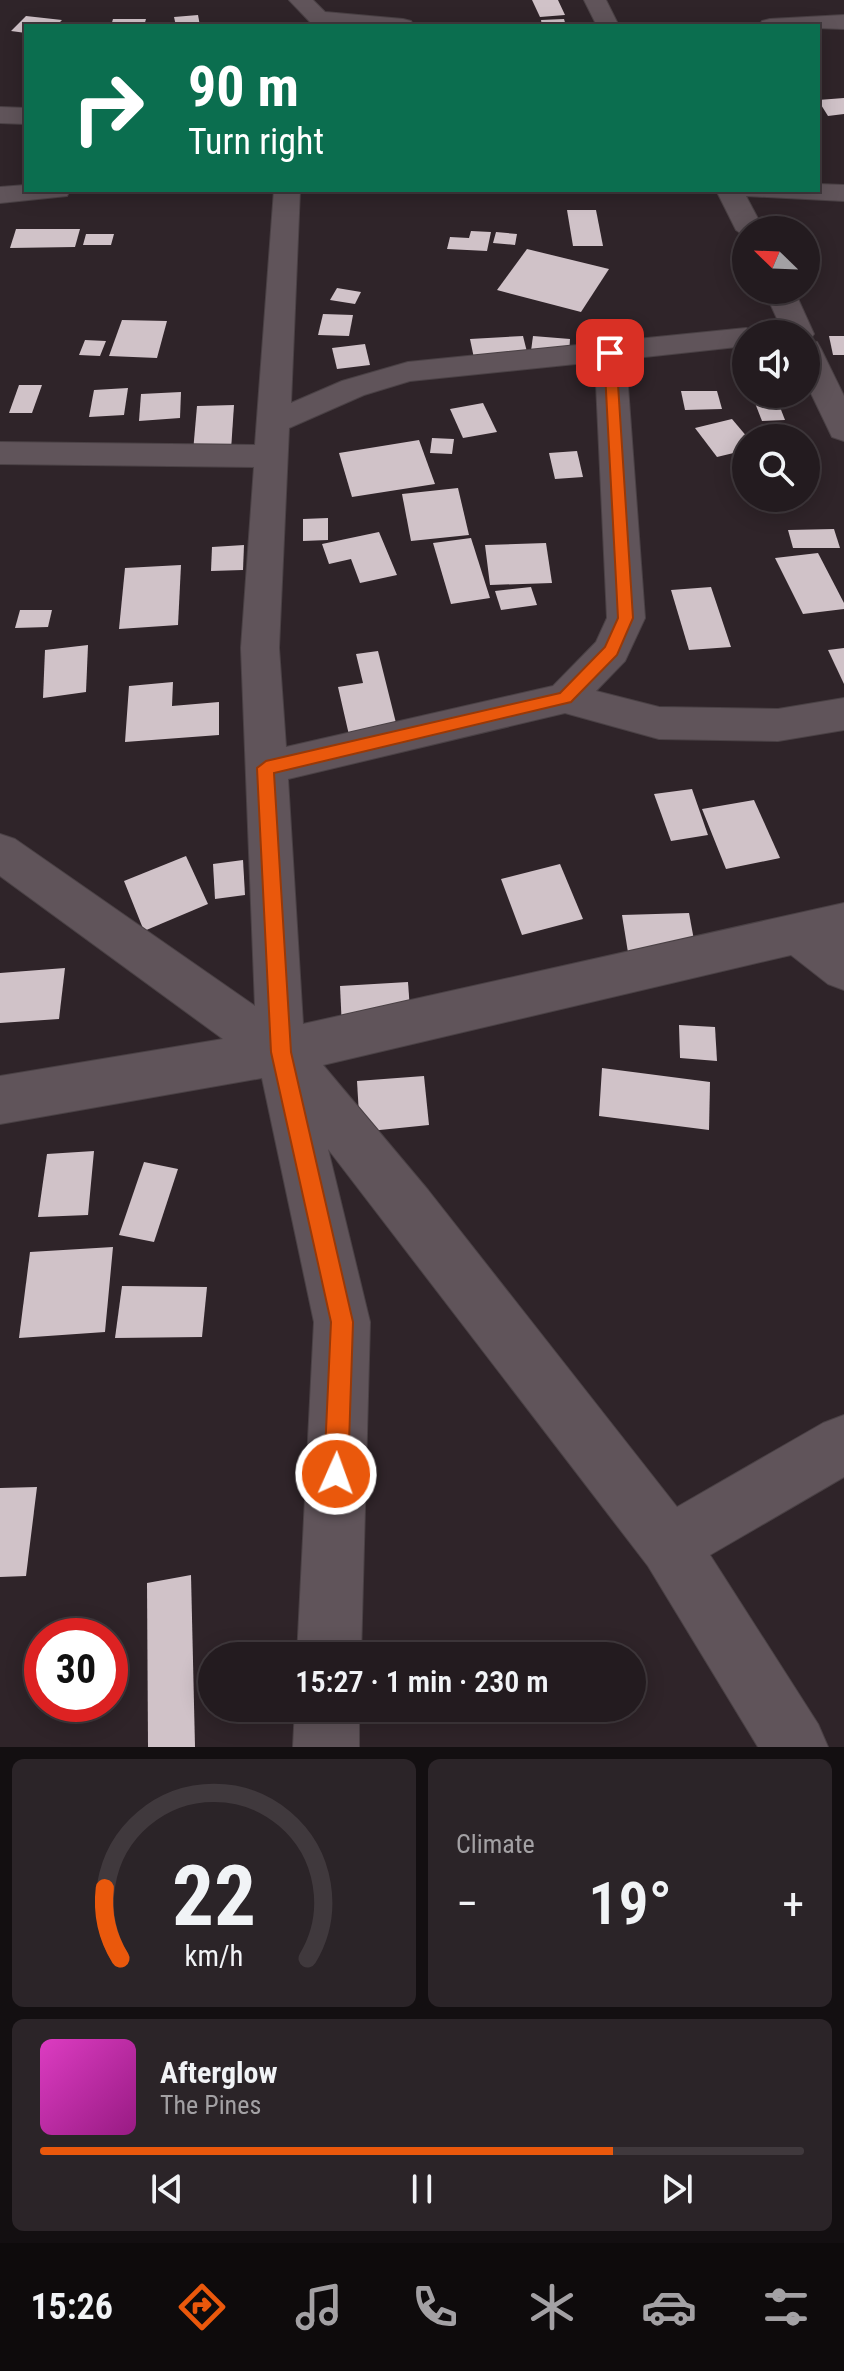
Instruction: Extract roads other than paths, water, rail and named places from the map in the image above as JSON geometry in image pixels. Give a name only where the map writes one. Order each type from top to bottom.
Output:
[{"type":"street","points":[[300,0],[318,17],[374,24]]},
{"type":"street","points":[[595,0],[607,24]]},
{"type":"street","points":[[807,24],[844,22],[830,0]]},
{"type":"street","points":[[0,115],[24,116]]},
{"type":"street","points":[[0,195],[34,192]]},
{"type":"street","points":[[287,192],[260,648],[281,1052],[342,1322],[330,1642]]},
{"type":"street","points":[[730,192],[743,216]]},
{"type":"street","points":[[814,192],[844,193]]},
{"type":"street","points":[[0,453],[272,440],[353,388],[408,372],[732,339]]},
{"type":"street","points":[[565,698],[611,651],[626,618],[610,353]]},
{"type":"street","points":[[820,385],[844,430]]},
{"type":"street","points":[[266,768],[565,698],[659,723],[778,725],[844,714]]},
{"type":"street","points":[[0,852],[281,1052],[409,1209],[669,1545],[795,1747]]},
{"type":"street","points":[[0,1100],[281,1052],[844,923]]},
{"type":"street","points":[[797,933],[844,969]]},
{"type":"street","points":[[669,1545],[844,1444]]},
{"type":"street","points":[[326,1747],[327,1722]]}]
